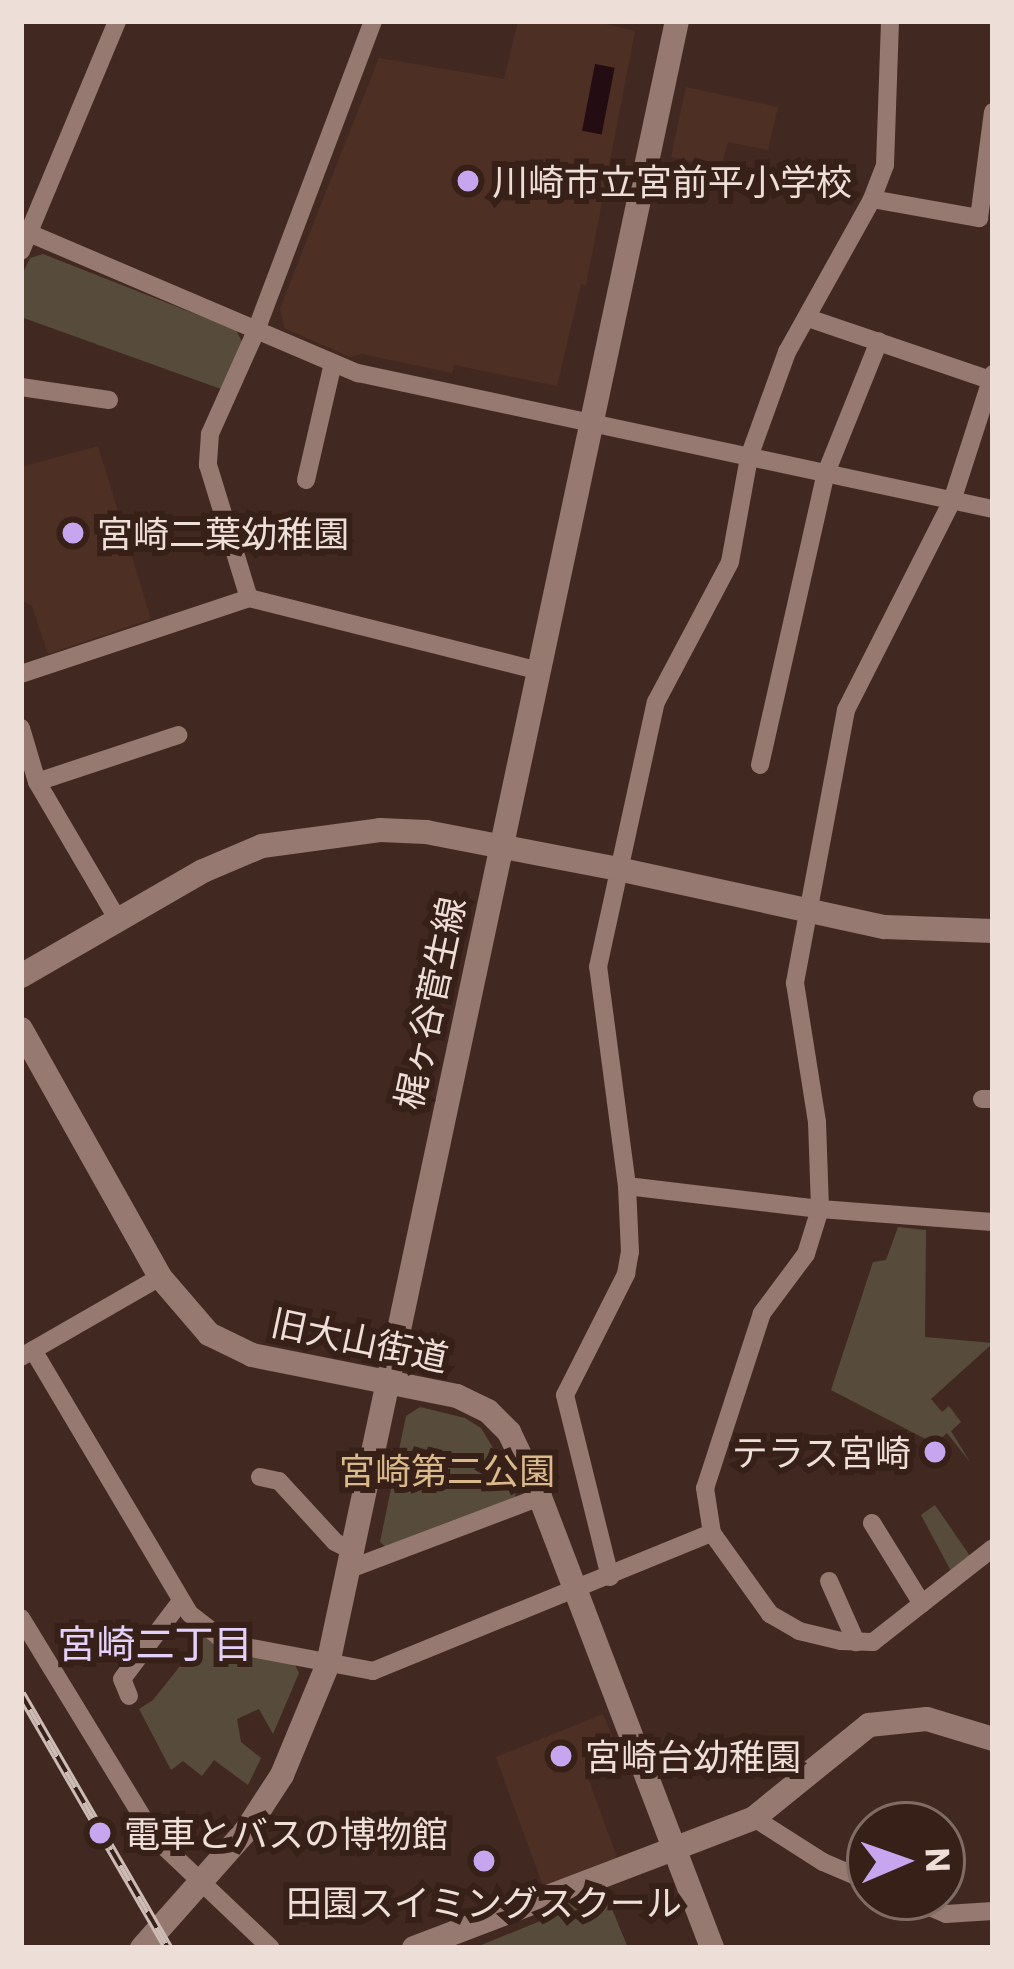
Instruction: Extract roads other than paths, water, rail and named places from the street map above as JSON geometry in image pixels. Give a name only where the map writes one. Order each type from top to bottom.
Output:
[{"type":"street","points":[[117,21],[25,242],[333,363],[591,424],[993,509]]},
{"type":"street","points":[[249,598],[206,448],[256,331],[373,21]]},
{"type":"street","name":"梶ヶ谷菅生線","points":[[142,1948],[245,1832],[282,1775],[328,1664],[535,670],[677,21]]},
{"type":"street","points":[[610,1576],[566,1395],[626,1274],[631,1229],[598,967],[656,702],[730,562],[749,457],[787,352],[872,199],[884,166],[890,124],[890,21]]},
{"type":"street","points":[[872,199],[980,218],[993,112]]},
{"type":"street","points":[[808,318],[992,377],[952,501],[846,710],[795,983],[817,1122],[820,1209],[806,1254],[762,1313],[705,1488],[712,1533],[770,1614],[799,1631],[873,1642],[993,1549]]},
{"type":"street","points":[[760,765],[826,473],[879,341]]},
{"type":"street","points":[[306,480],[333,363]]},
{"type":"street","points":[[21,387],[109,400]]},
{"type":"street","points":[[21,674],[249,598],[535,670]]},
{"type":"street","points":[[21,728],[37,782],[118,920]]},
{"type":"street","points":[[37,782],[178,735]]},
{"type":"street","points":[[21,976],[203,871],[262,846],[313,836],[426,832],[925,932],[993,931]]},
{"type":"street","name":"旧大山街道","points":[[21,1029],[160,1276],[187,1315],[230,1346],[457,1396],[488,1411],[519,1448],[712,1948]]},
{"type":"street","points":[[627,1186],[820,1209],[993,1222]]},
{"type":"street","points":[[160,1276],[27,1354],[181,1601],[218,1636],[246,1647],[373,1670],[712,1533]]},
{"type":"street","points":[[260,1478],[279,1481],[349,1560],[540,1497]]},
{"type":"street","points":[[872,1523],[922,1604]]},
{"type":"street","points":[[829,1581],[856,1642]]},
{"type":"street","points":[[129,1696],[122,1679],[181,1601]]},
{"type":"street","points":[[21,1618],[157,1839],[272,1948]]},
{"type":"street","points":[[414,1948],[754,1818],[869,1725],[927,1719],[993,1739]]},
{"type":"street","points":[[754,1818],[846,1872]]},
{"type":"railway","points":[[21,1694],[168,1948]]},
{"type":"place","name":"川崎市立宮前平小学校","points":[[468,181]]},
{"type":"place","name":"宮崎二葉幼稚園","points":[[73,533]]},
{"type":"place","name":"テラス宮崎","points":[[935,1452]]},
{"type":"place","name":"宮崎台幼稚園","points":[[561,1756]]},
{"type":"place","name":"電車とバスの博物館","points":[[100,1833]]},
{"type":"place","name":"田園スイミングスクール","points":[[484,1861]]},
{"type":"district","name":"宮崎二丁目","points":[[155,1642]]},
{"type":"park label","name":"宮崎第二公園","points":[[447,1470]]}]
